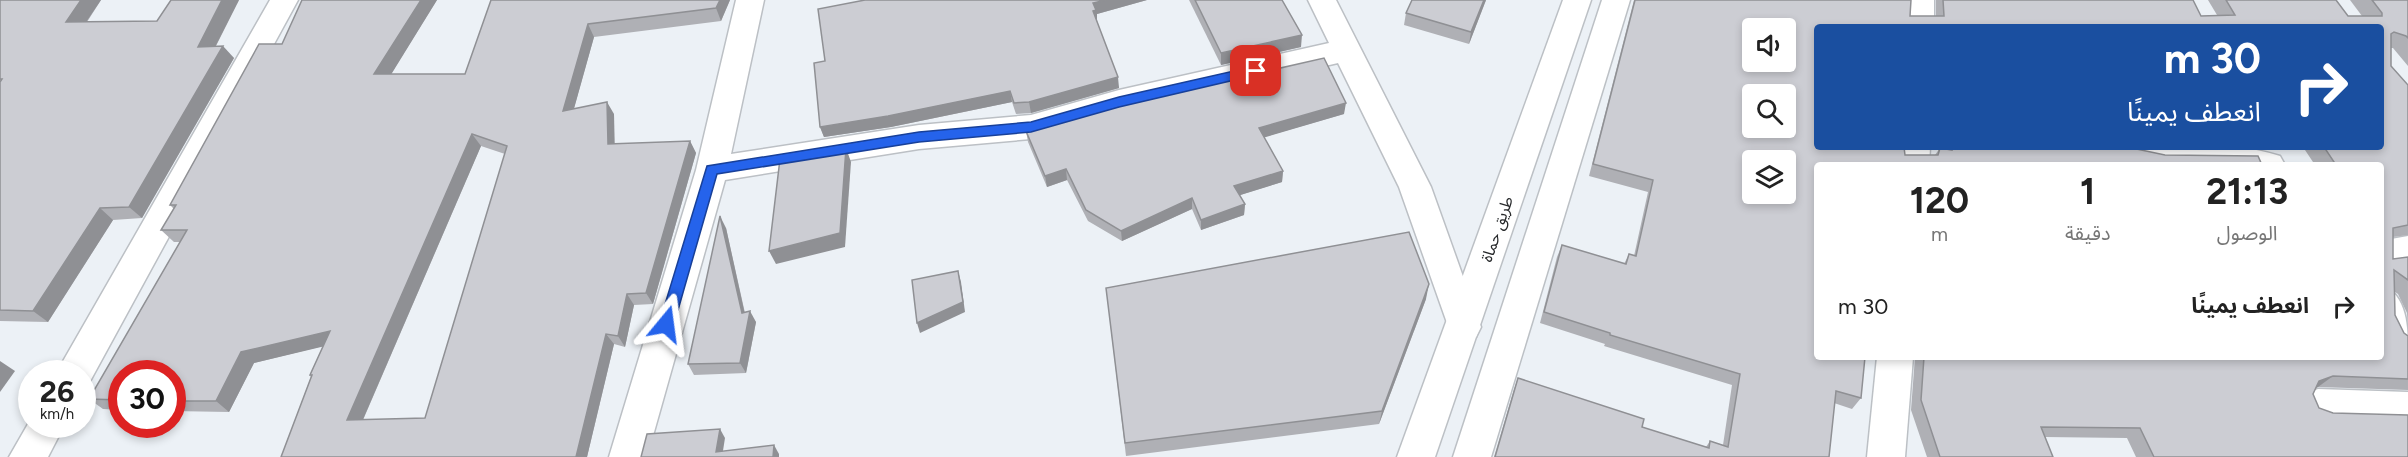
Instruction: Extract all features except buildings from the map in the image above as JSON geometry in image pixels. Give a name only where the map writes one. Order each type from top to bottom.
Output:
[{"type":"street","points":[[83,360],[284,0]]},
{"type":"street","points":[[628,457],[712,170],[750,0]]},
{"type":"street","points":[[1322,0],[1415,187],[1464,327]]},
{"type":"street","name":"طريق حماة","points":[[1416,457],[1464,327],[1577,0]]},
{"type":"street","points":[[1472,457],[1616,0]]},
{"type":"street","points":[[1919,24],[1920,0]]},
{"type":"street","points":[[712,170],[919,137],[1031,127],[1119,102],[1347,50]]},
{"type":"street","points":[[2147,150],[2245,162]]},
{"type":"street","points":[[2384,254],[2408,250]]},
{"type":"street","points":[[2384,304],[2408,339]]},
{"type":"street","points":[[1886,457],[1895,360]]},
{"type":"street","points":[[2318,405],[2408,408]]},
{"type":"street","points":[[28,457],[39,438]]},
{"type":"route","points":[[666,324],[712,170],[919,137],[1031,127],[1119,102],[1256,71]]}]
